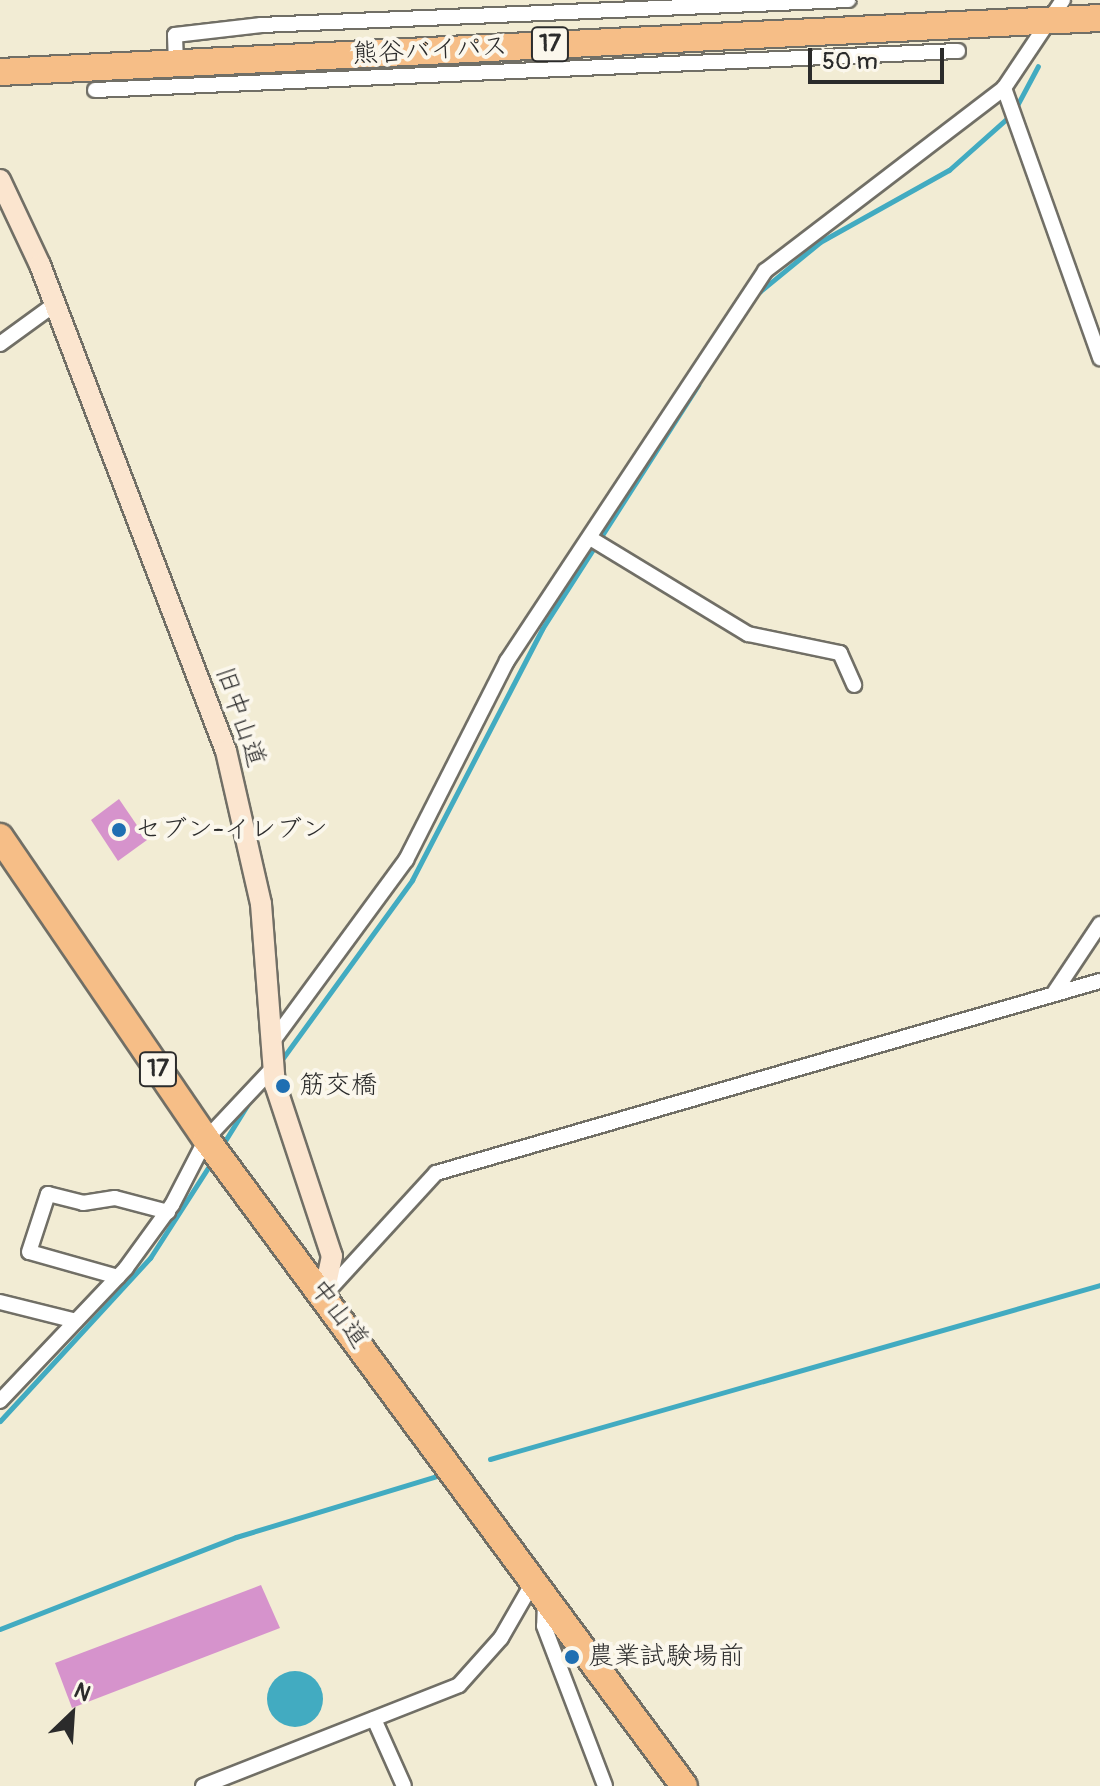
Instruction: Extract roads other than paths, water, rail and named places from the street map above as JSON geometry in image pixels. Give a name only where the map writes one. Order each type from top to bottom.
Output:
[{"type":"highway","name":"熊谷バイパス","points":[[0,72],[176,64],[275,70],[800,44],[1100,18]]},
{"type":"highway","name":"中山道","points":[[3,848],[206,1139],[684,1786]]},
{"type":"main road","name":"旧中山道","points":[[1,185],[55,304],[226,751],[261,904],[272,1069],[332,1256],[324,1295]]},
{"type":"street","points":[[176,64],[175,35],[261,25],[848,0]]},
{"type":"street","points":[[269,1046],[406,860],[507,661],[765,271],[1004,88],[1046,21],[1063,0]]},
{"type":"street","points":[[800,44],[958,51]]},
{"type":"street","points":[[95,90],[275,70]]},
{"type":"street","points":[[1004,88],[1100,358]]},
{"type":"street","points":[[0,344],[55,304]]},
{"type":"street","points":[[590,538],[748,634],[840,653],[854,685]]},
{"type":"street","points":[[1054,993],[1100,924]]},
{"type":"street","points":[[324,1295],[436,1173],[1100,981]]},
{"type":"street","points":[[0,1401],[118,1277],[168,1212],[206,1139],[272,1069]]},
{"type":"street","points":[[118,1277],[29,1252],[48,1194],[83,1203],[115,1198],[168,1212]]},
{"type":"street","points":[[0,1302],[76,1321]]},
{"type":"street","points":[[203,1786],[459,1685],[539,1593]]},
{"type":"street","points":[[539,1593],[544,1626],[605,1786]]},
{"type":"street","points":[[374,1719],[404,1786]]},
{"type":"water","points":[[295,1671],[315,1679],[323,1699],[315,1719],[295,1727],[275,1719],[267,1699],[275,1679]]},
{"type":"waterway","points":[[758,293],[820,242],[949,170],[1013,113],[1038,66]]},
{"type":"waterway","points":[[280,1062],[412,880],[542,629],[698,385]]},
{"type":"waterway","points":[[223,1144],[249,1102]]},
{"type":"waterway","points":[[0,1421],[150,1258],[211,1163]]},
{"type":"waterway","points":[[490,1459],[1100,1285]]},
{"type":"waterway","points":[[0,1629],[236,1537],[440,1475]]},
{"type":"place","name":"セブン-イレブン","points":[[119,830]]},
{"type":"place","name":"筋交橋","points":[[283,1086]]},
{"type":"place","name":"農業試験場前","points":[[572,1657]]}]
